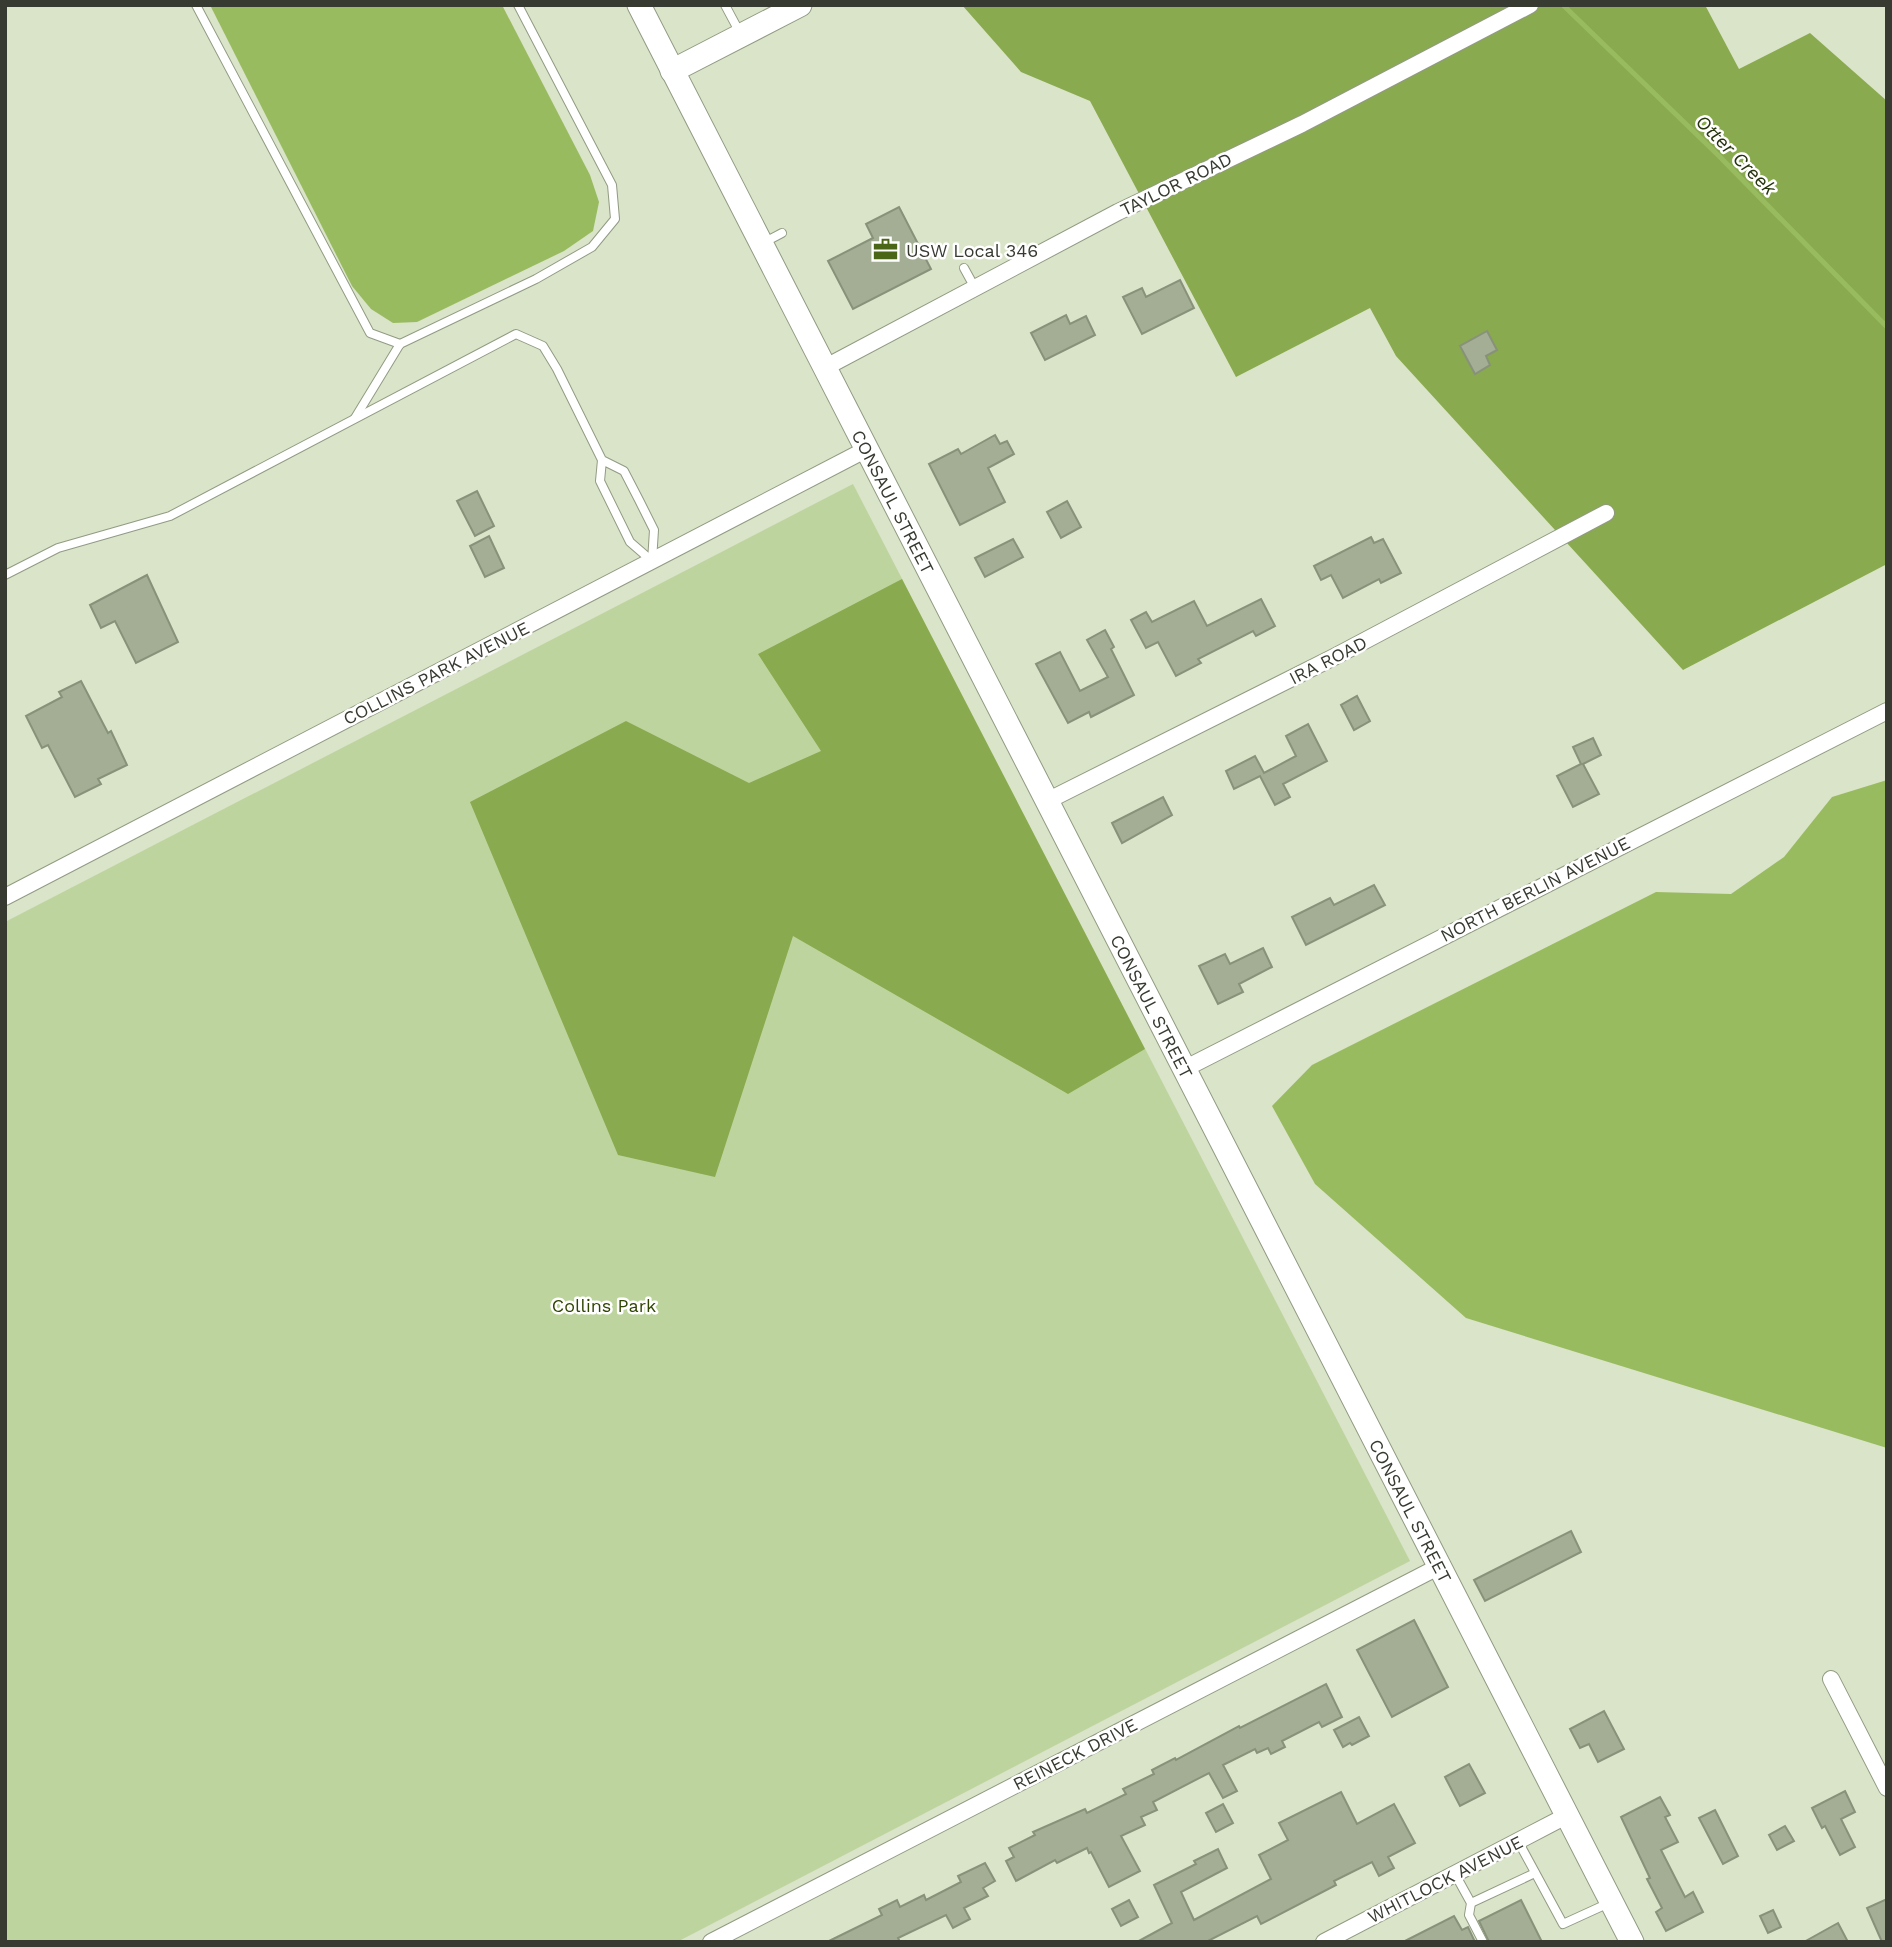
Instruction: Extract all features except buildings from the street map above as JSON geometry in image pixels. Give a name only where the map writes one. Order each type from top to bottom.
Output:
[{"type":"street","name":"CONSAUL STREET","points":[[639,5],[672,71],[772,238],[825,367],[1632,1942]]},
{"type":"street","points":[[672,71],[800,5]]},
{"type":"street","name":"TAYLOR ROAD","points":[[825,367],[1118,212],[1302,124],[1530,5]]},
{"type":"street","name":"COLLINS PARK AVENUE","points":[[5,897],[867,449]]},
{"type":"street","name":"IRA ROAD","points":[[1047,801],[1334,657],[1605,513]]},
{"type":"street","name":"NORTH BERLIN AVENUE","points":[[1184,1069],[1887,711]]},
{"type":"street","name":"REINECK DRIVE","points":[[711,1942],[1440,1566]]},
{"type":"street","points":[[1831,1679],[1887,1788]]},
{"type":"street","name":"WHITLOCK AVENUE","points":[[1324,1942],[1566,1816]]},
{"type":"lane","points":[[196,5],[370,333],[400,344]]},
{"type":"lane","points":[[354,419],[400,344],[536,279],[592,247],[615,219],[612,185],[518,5]]},
{"type":"lane","points":[[725,5],[741,35]]},
{"type":"lane","points":[[964,268],[975,288]]},
{"type":"lane","points":[[5,575],[58,548],[170,516],[516,334],[543,346],[602,460],[600,481],[630,542],[652,561]]},
{"type":"lane","points":[[602,460],[624,471],[635,491],[654,530],[652,561]]},
{"type":"lane","points":[[1518,1841],[1563,1924],[1611,1902]]},
{"type":"lane","points":[[1471,1903],[1535,1873]]},
{"type":"lane","points":[[1455,1874],[1471,1903],[1469,1915],[1483,1942]]},
{"type":"green space","name":"Collins Park","points":[[853,484],[1410,1561],[677,1942],[5,1942],[5,922]]},
{"type":"shaded area","points":[[210,5],[502,5],[590,175],[599,202],[593,231],[564,251],[417,322],[393,323],[371,309],[352,286]]},
{"type":"shaded area","points":[[962,5],[1705,5],[1739,69],[1810,33],[1887,101],[1887,564],[1683,670],[1396,356],[1370,308],[1236,377],[1090,101],[1021,72]]},
{"type":"shaded area","points":[[902,579],[1145,1049],[1068,1094],[793,936],[715,1177],[618,1155],[470,802],[626,721],[749,783],[821,751],[758,654]]},
{"type":"shaded area","points":[[1887,780],[1887,1448],[1466,1318],[1315,1184],[1272,1106],[1312,1065],[1656,892],[1731,894],[1784,857],[1832,797]]},
{"type":"waterway","name":"Otter Creek","points":[[1563,5],[1719,156],[1887,327]]},
{"type":"place","name":"USW Local 346","points":[[886,250]]}]
